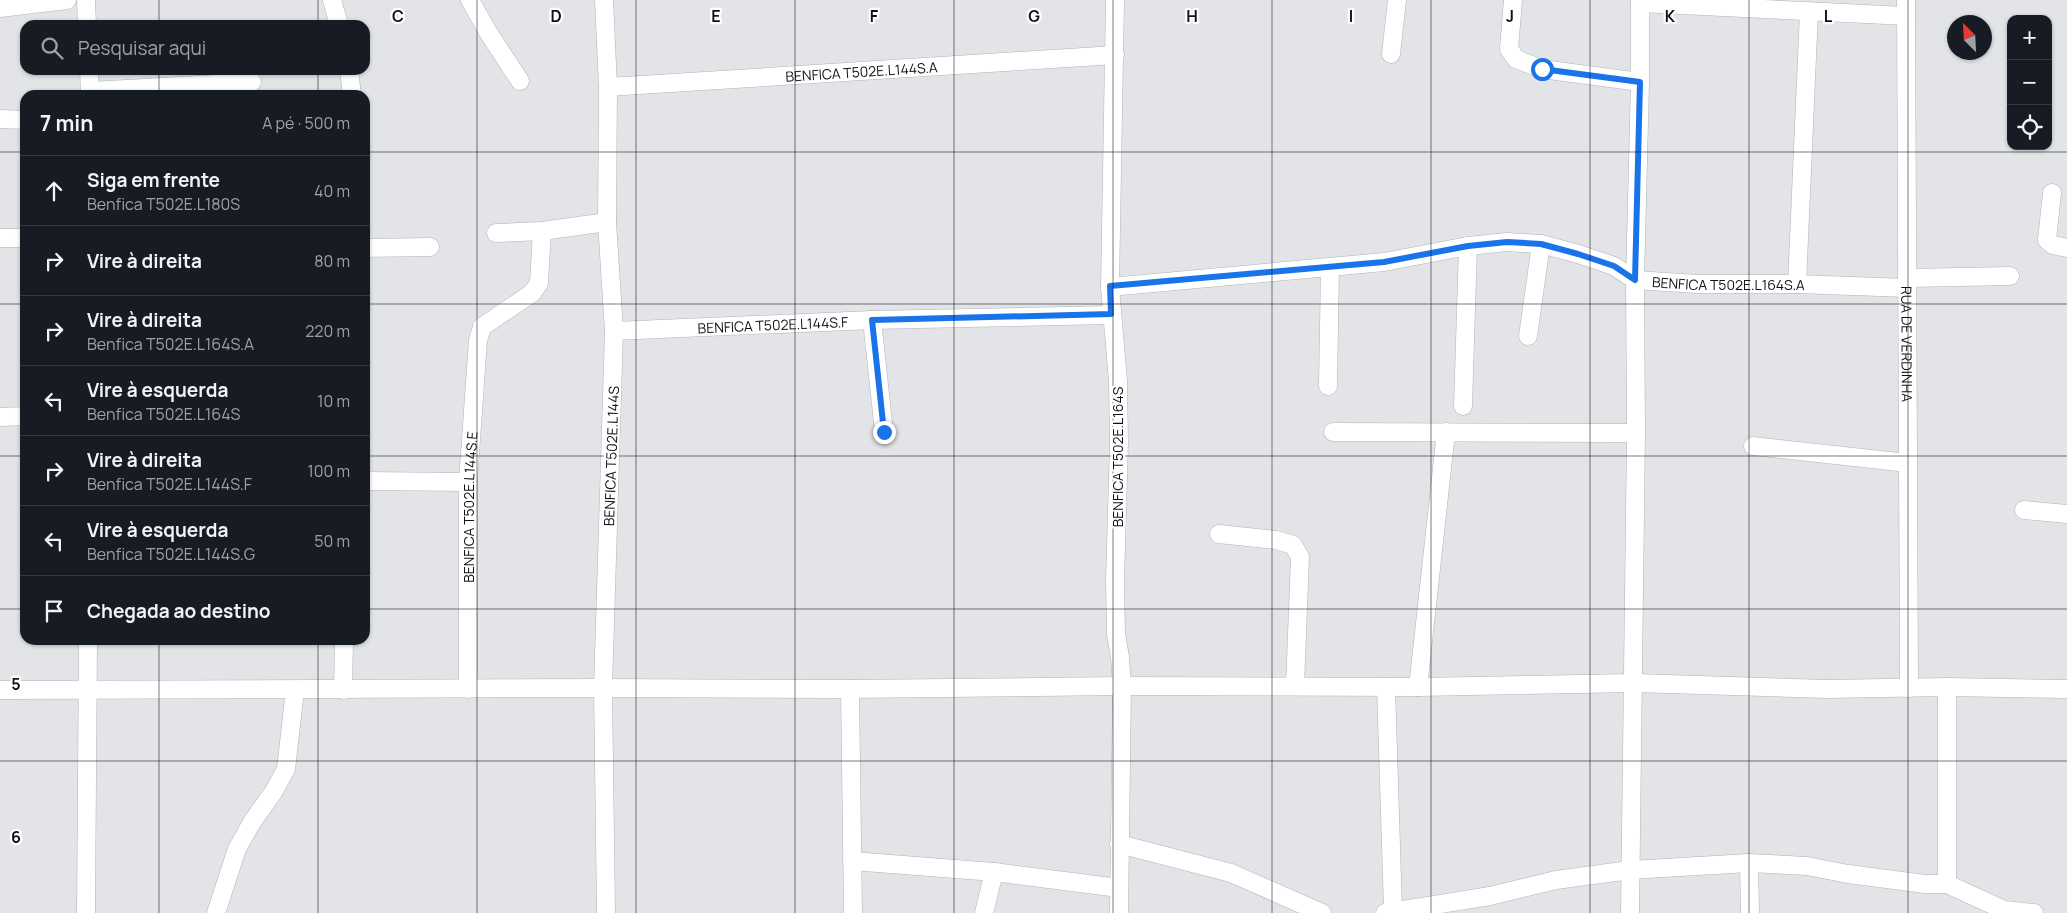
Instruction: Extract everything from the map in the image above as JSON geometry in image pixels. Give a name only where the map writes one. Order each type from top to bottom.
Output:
[{"type":"street","points":[[0,8],[68,0]]},
{"type":"street","points":[[86,0],[87,20]]},
{"type":"street","points":[[332,0],[338,20]]},
{"type":"street","points":[[470,0],[520,81]]},
{"type":"street","name":"BENFICA T502E.L144S","points":[[604,0],[608,87],[607,222],[614,331],[603,688],[606,913]]},
{"type":"street","name":"BENFICA T502E.L164S","points":[[1115,0],[1110,286],[1118,381],[1119,434],[1116,634],[1122,686],[1119,913]]},
{"type":"street","points":[[1390,54],[1397,0]]},
{"type":"street","points":[[1513,0],[1509,49],[1516,59],[1542,69],[1640,82]]},
{"type":"street","points":[[1630,913],[1636,433],[1635,280],[1640,2],[1809,12],[1906,8]]},
{"type":"street","name":"RUA DE VERDINHA","points":[[1906,8],[1909,688]]},
{"type":"street","points":[[1797,284],[1809,12]]},
{"type":"street","name":"BENFICA T502E.L144S.A","points":[[608,87],[1115,56]]},
{"type":"street","points":[[90,75],[90,90]]},
{"type":"street","points":[[350,75],[351,90]]},
{"type":"street","points":[[134,90],[252,82]]},
{"type":"street","points":[[0,119],[20,120]]},
{"type":"street","points":[[2052,193],[2047,240],[2053,245],[2067,248]]},
{"type":"street","points":[[496,232],[542,230],[607,222]]},
{"type":"street","name":"BENFICA T502E.L144S.E","points":[[468,689],[468,482],[478,340],[482,326],[532,293],[539,283],[542,230]]},
{"type":"street","points":[[0,238],[20,238]]},
{"type":"street","name":"BENFICA T502E.L164S.A","points":[[1110,286],[1384,262],[1468,246],[1507,242],[1541,244],[1578,254],[1614,266],[1635,280],[1696,284],[1907,283],[2010,276]]},
{"type":"street","points":[[1528,336],[1541,244]]},
{"type":"street","points":[[1463,406],[1468,246]]},
{"type":"street","points":[[370,248],[430,248]]},
{"type":"street","points":[[1328,386],[1330,267]]},
{"type":"street","name":"BENFICA T502E.L144S.F","points":[[614,331],[872,320],[1111,314]]},
{"type":"street","points":[[872,320],[884,432]]},
{"type":"street","points":[[0,417],[20,416]]},
{"type":"street","points":[[1333,432],[1636,433]]},
{"type":"street","points":[[1418,687],[1446,432]]},
{"type":"street","points":[[1753,446],[1908,463]]},
{"type":"street","points":[[370,481],[468,482]]},
{"type":"street","points":[[2024,510],[2067,514]]},
{"type":"street","points":[[1219,534],[1285,542],[1293,545],[1300,557],[1295,686]]},
{"type":"street","points":[[86,913],[88,645]]},
{"type":"street","points":[[343,690],[344,645]]},
{"type":"street","points":[[0,690],[603,688],[850,690],[1122,686],[1418,687],[1634,683],[1826,689],[1947,687],[2067,689]]},
{"type":"street","points":[[1386,687],[1389,912],[1490,896],[1556,880],[1630,870],[1749,863],[1808,866],[1848,874],[1925,884],[1947,884],[2004,910],[2034,913]]},
{"type":"street","points":[[1947,687],[1947,884]]},
{"type":"street","points":[[216,913],[237,849],[286,769],[295,690]]},
{"type":"street","points":[[850,690],[853,913]]},
{"type":"street","points":[[1119,844],[1231,873],[1322,913]]},
{"type":"street","points":[[852,861],[994,872],[1119,888]]},
{"type":"street","points":[[1749,863],[1750,913]]},
{"type":"street","points":[[984,913],[994,872]]},
{"type":"route","points":[[884,432],[872,320],[1111,314],[1110,286],[1384,262],[1468,246],[1507,242],[1541,244],[1578,254],[1614,266],[1635,280],[1640,82],[1542,69]]}]
